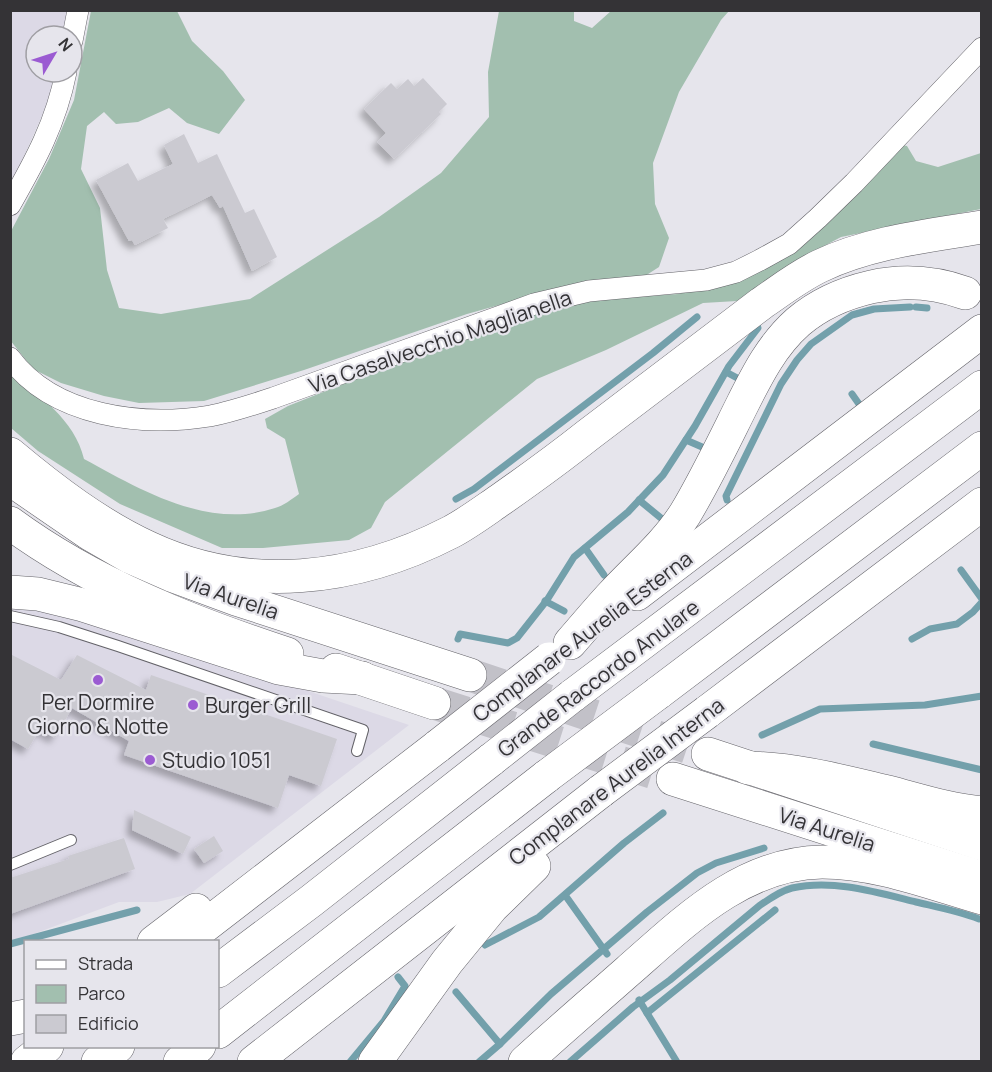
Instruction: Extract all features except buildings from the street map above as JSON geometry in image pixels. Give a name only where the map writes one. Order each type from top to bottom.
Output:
[{"type":"highway","points":[[10,454],[53,488],[115,530],[150,549],[186,562],[256,576],[321,575],[363,567],[400,556],[454,531],[549,465],[762,303],[805,274],[841,257],[864,250],[912,238],[981,227]]},
{"type":"highway","points":[[560,651],[655,553],[677,525],[704,479],[761,368],[798,322],[841,296],[876,286],[920,283],[944,286],[964,293]]},
{"type":"highway","name":"Complanare Aurelia Esterna","points":[[187,940],[560,651],[753,507],[981,331]]},
{"type":"highway","name":"Grande Raccordo Anulare","points":[[219,970],[604,673],[981,387]]},
{"type":"highway","points":[[219,1031],[547,776],[981,448]]},
{"type":"highway","name":"Via Aurelia","points":[[10,479],[90,534],[130,557],[171,575],[236,599],[470,675]]},
{"type":"highway","name":"Complanare Aurelia Interna","points":[[254,1062],[572,813],[981,504]]},
{"type":"highway","name":"Via Aurelia","points":[[10,523],[88,572],[155,605],[226,634],[434,703]]},
{"type":"highway","points":[[738,688],[813,653],[981,532]]},
{"type":"highway","points":[[10,592],[38,594],[84,605],[279,668],[323,676],[362,678]]},
{"type":"highway","name":"Via Aurelia","points":[[708,754],[981,844]]},
{"type":"highway","points":[[748,768],[774,768],[806,773],[940,807],[981,813]]},
{"type":"highway","name":"Via Aurelia","points":[[673,780],[981,878]]},
{"type":"highway","points":[[375,1062],[447,962],[492,907],[546,852],[572,813]]},
{"type":"highway","points":[[157,940],[219,894],[245,879],[290,860]]},
{"type":"highway","points":[[525,1062],[696,912],[728,891],[771,872],[808,863],[853,864],[888,871],[981,898]]},
{"type":"highway","points":[[27,1062],[45,1048]]},
{"type":"highway","points":[[98,1062],[117,1048]]},
{"type":"highway","points":[[180,1062],[198,1048]]},
{"type":"street","name":"Via Casalvecchio Maglianella","points":[[10,358],[30,380],[76,406],[144,420],[199,417],[231,411],[273,398],[534,304],[589,291],[706,280],[736,272],[789,244],[818,218],[981,48]]},
{"type":"street","points":[[10,205],[47,136],[64,84]]},
{"type":"lane","points":[[10,616],[59,627],[108,642],[363,730],[357,751]]},
{"type":"lane","points":[[10,865],[70,840]]},
{"type":"shaded area","points":[[11,11],[70,11],[67,24],[24,24],[24,84],[55,84],[11,185]]},
{"type":"shaded area","points":[[10,604],[148,637],[409,725],[190,894],[157,902],[119,902],[31,935],[11,940]]},
{"type":"green space","points":[[91,11],[177,11],[192,41],[223,71],[245,100],[219,134],[187,123],[169,108],[138,122],[116,124],[104,112],[87,126],[81,169],[100,208],[107,270],[119,308],[161,314],[250,299],[379,217],[441,173],[489,117],[488,72],[499,11],[574,11],[574,21],[592,28],[611,11],[729,11],[721,20],[679,92],[653,163],[655,204],[669,238],[659,267],[645,276],[582,282],[467,314],[304,370],[204,401],[139,403],[104,396],[61,383],[33,369],[10,340],[10,233],[49,159],[74,100],[77,84],[84,84],[84,48]]},
{"type":"green space","points":[[902,145],[907,146],[916,161],[938,167],[981,153],[981,209],[841,237],[798,260],[737,301],[703,303],[606,350],[537,379],[385,502],[371,528],[349,540],[263,548],[222,548],[120,504],[38,451],[11,428],[10,367],[64,420],[79,445],[84,459],[128,483],[176,503],[200,510],[225,514],[250,513],[275,508],[299,494],[285,439],[267,428],[265,419],[288,406],[406,359],[574,301],[678,294],[739,275]]},
{"type":"waterway","points":[[727,500],[726,496],[781,384],[811,344],[852,315],[874,309],[910,307]]},
{"type":"waterway","points":[[916,307],[927,308]]},
{"type":"waterway","points":[[456,499],[474,489],[697,317]]},
{"type":"waterway","points":[[458,639],[460,634],[508,643],[517,638],[547,600],[574,557],[628,512],[663,475],[695,426],[729,366],[758,328],[756,322]]},
{"type":"waterway","points":[[726,372],[741,380]]},
{"type":"waterway","points":[[852,394],[859,404]]},
{"type":"waterway","points":[[686,440],[709,450]]},
{"type":"waterway","points":[[639,500],[667,523]]},
{"type":"waterway","points":[[585,548],[604,575]]},
{"type":"waterway","points":[[961,570],[982,599]]},
{"type":"waterway","points":[[545,601],[564,611]]},
{"type":"waterway","points":[[912,639],[930,629],[957,624],[982,602]]},
{"type":"waterway","points":[[762,735],[820,709],[925,705],[982,696]]},
{"type":"waterway","points":[[873,744],[982,770]]},
{"type":"waterway","points":[[485,945],[539,917],[624,843],[663,813]]},
{"type":"waterway","points":[[479,1062],[551,994],[647,912],[697,873],[716,863],[764,848]]},
{"type":"waterway","points":[[570,1062],[633,1007],[670,980],[759,906],[788,889],[823,885],[854,888],[948,909],[979,919]]},
{"type":"waterway","points":[[565,895],[607,954]]},
{"type":"waterway","points":[[25,940],[137,910]]},
{"type":"waterway","points":[[647,1013],[775,910]]},
{"type":"waterway","points":[[10,944],[24,940]]},
{"type":"waterway","points":[[350,1062],[384,1021],[405,986],[398,977]]},
{"type":"waterway","points":[[456,992],[500,1044]]},
{"type":"waterway","points":[[639,1000],[677,1062]]},
{"type":"tunnel","points":[[470,675],[708,754]]},
{"type":"tunnel","points":[[434,703],[673,779]]},
{"type":"place","name":"Per Dormire Giorno & Notte","points":[[98,680]]},
{"type":"place","name":"Burger Grill","points":[[193,705]]},
{"type":"place","name":"Studio 1051","points":[[150,760]]}]
